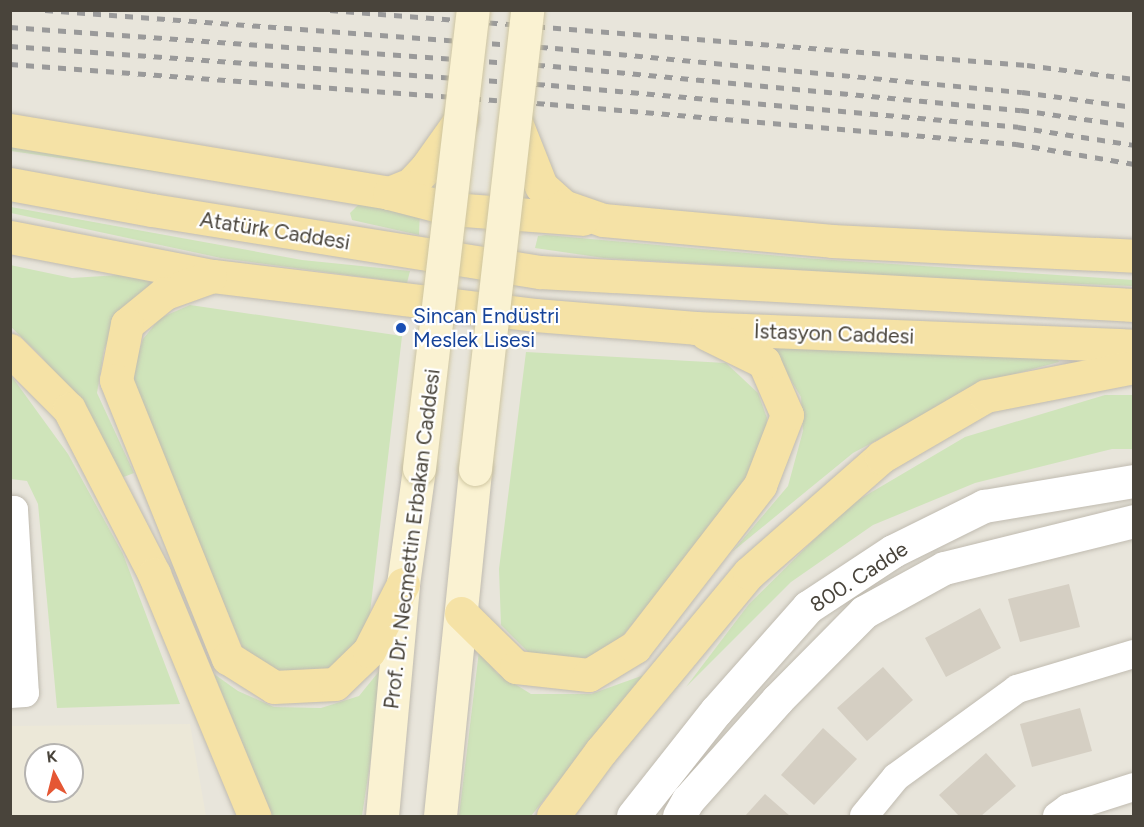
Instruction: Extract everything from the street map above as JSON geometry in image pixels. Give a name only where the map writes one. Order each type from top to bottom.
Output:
[{"type":"main road","name":"Prof. Dr. Necmettin Erbakan Caddesi","points":[[382,816],[403,584],[462,119],[473,10]]},
{"type":"main road","points":[[440,816],[476,469],[517,125],[527,10]]},
{"type":"main road","points":[[389,193],[411,184],[426,168],[462,119]]},
{"type":"main road","points":[[517,125],[541,186],[563,206],[603,220]]},
{"type":"main road","points":[[10,130],[389,193],[451,209],[832,241],[1124,254]]},
{"type":"main road","name":"Atatürk Caddesi","points":[[10,184],[164,212],[540,272],[1134,304]]},
{"type":"main road","points":[[10,237],[213,276]]},
{"type":"main road","points":[[213,276],[165,293],[127,324],[116,380],[228,658],[274,687],[335,684],[369,651],[403,584]]},
{"type":"main road","name":"İstasyon Caddesi","points":[[213,276],[535,315],[695,328],[1134,346]]},
{"type":"main road","points":[[461,613],[516,667],[589,675],[634,647],[759,485],[787,415],[764,362],[695,328]]},
{"type":"main road","points":[[10,350],[69,409],[154,574],[254,816]]},
{"type":"main road","points":[[553,816],[601,751],[749,573],[881,457],[986,396],[1134,367]]},
{"type":"street","name":"800. Cadde","points":[[633,816],[716,711],[808,607],[893,551],[984,506],[1134,481]]},
{"type":"street","points":[[12,510],[18,693]]},
{"type":"street","name":"800. Cadde","points":[[679,816],[688,800],[777,700],[864,612],[944,568],[1134,520]]},
{"type":"street","points":[[864,816],[896,777],[1017,689],[1134,654]]},
{"type":"street","points":[[1057,816],[1068,808],[1134,787]]},
{"type":"shaded area","points":[[10,11],[1133,11],[1133,816],[11,816]]},
{"type":"shaded area","points":[[190,724],[206,816],[11,816],[11,726]]},
{"type":"green space","points":[[11,137],[420,210],[419,235],[352,220],[350,213],[360,203],[386,205],[11,151]]},
{"type":"green space","points":[[11,207],[302,260],[410,271],[407,283],[221,258],[11,213]]},
{"type":"green space","points":[[538,236],[803,258],[1133,280],[1133,286],[948,279],[604,258],[535,248]]},
{"type":"green space","points":[[10,265],[72,278],[119,275],[168,285],[118,317],[104,350],[97,393],[134,473],[121,478],[95,424],[41,356],[11,327]]},
{"type":"green space","points":[[190,305],[402,336],[367,639],[336,675],[285,679],[245,654],[140,403],[132,374],[143,339],[160,318]]},
{"type":"green space","points":[[762,346],[1055,354],[1059,362],[985,382],[853,453],[732,552],[788,486],[803,431],[801,397],[783,367]]},
{"type":"green space","points":[[526,352],[726,363],[758,393],[767,418],[765,447],[744,489],[611,650],[572,667],[535,659],[501,625],[499,569]]},
{"type":"green space","points":[[10,374],[68,454],[123,554],[180,704],[57,708],[38,504],[27,481],[11,479]]},
{"type":"green space","points":[[1105,395],[1133,395],[1133,449],[1112,449],[975,483],[873,525],[791,582],[686,687],[749,604],[848,506],[965,437]]},
{"type":"green space","points":[[479,651],[497,673],[531,694],[591,694],[644,675],[531,816],[459,816]]},
{"type":"green space","points":[[385,664],[362,816],[272,816],[214,674],[238,691],[274,707],[321,708],[359,696]]},
{"type":"building","points":[[1069,584],[1080,627],[1020,642],[1008,599]]},
{"type":"building","points":[[980,608],[1001,648],[946,677],[925,638]]},
{"type":"building","points":[[883,667],[913,700],[867,741],[837,708]]},
{"type":"building","points":[[1080,708],[1092,751],[1032,767],[1020,724]]},
{"type":"building","points":[[823,728],[857,759],[814,805],[781,775]]},
{"type":"building","points":[[986,753],[1016,786],[981,816],[959,816],[939,795]]},
{"type":"building","points":[[765,794],[790,816],[745,816]]},
{"type":"railway","points":[[45,10],[555,48],[1022,92],[1134,107]]},
{"type":"railway","points":[[330,10],[1027,65],[1134,79]]},
{"type":"railway","points":[[10,27],[553,66],[1021,110],[1134,126]]},
{"type":"railway","points":[[10,46],[551,85],[1018,127],[1134,145]]},
{"type":"railway","points":[[10,64],[550,104],[1016,144],[1134,164]]},
{"type":"place","name":"Sincan Endüstri Meslek Lisesi","points":[[401,328]]}]
